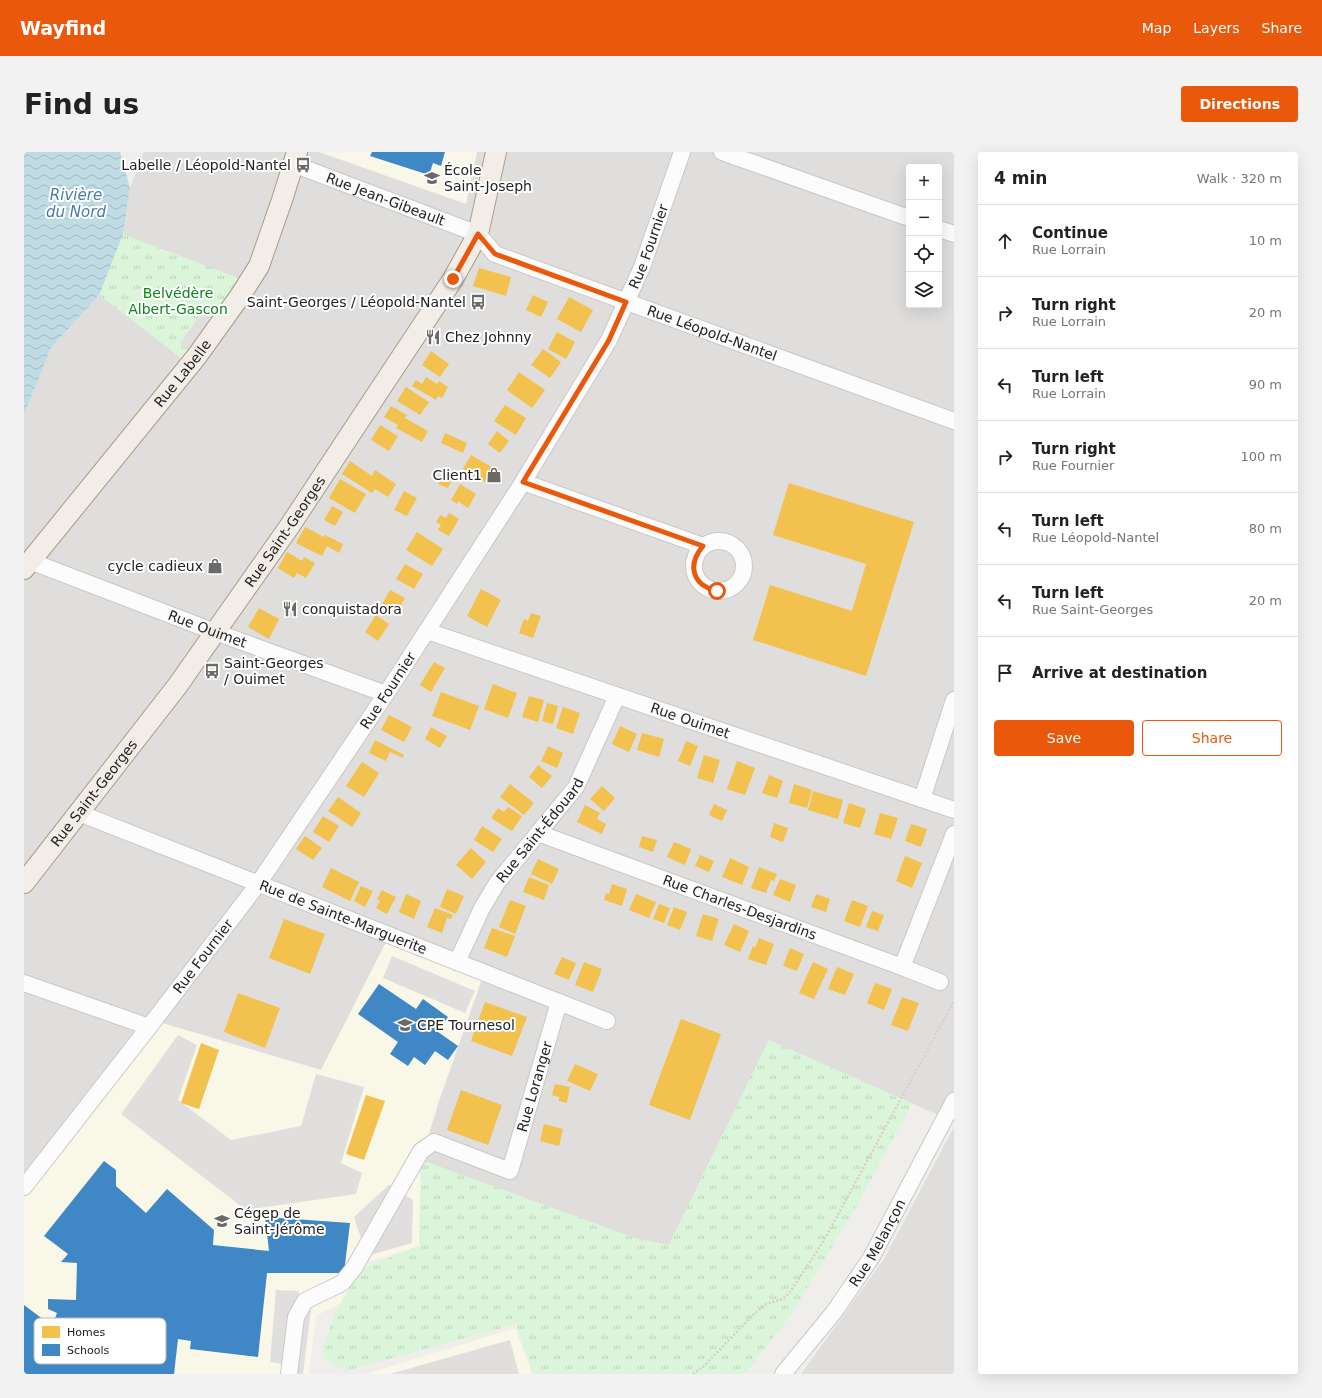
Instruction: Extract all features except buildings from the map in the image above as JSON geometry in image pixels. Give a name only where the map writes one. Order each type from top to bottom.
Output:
[{"type":"main road","name":"Rue Saint-Georges","points":[[24,883],[178,685],[289,527],[453,279],[478,234],[496,152]]},
{"type":"main road","name":"Rue Labelle","points":[[27,565],[197,356],[240,296],[259,266],[295,158]]},
{"type":"street","name":"Rue Fournier","points":[[24,1187],[258,884],[386,694],[523,482],[609,340],[642,267],[682,152]]},
{"type":"street","points":[[722,152],[906,217]]},
{"type":"street","name":"Rue Jean-Gibeault","points":[[295,158],[478,234]]},
{"type":"street","points":[[942,230],[954,234]]},
{"type":"street","name":"Rue Léopold-Nantel","points":[[478,234],[495,254],[954,421]]},
{"type":"street","points":[[523,482],[703,546]]},
{"type":"street","name":"Rue Ouimet","points":[[27,565],[386,694]]},
{"type":"street","name":"Rue Ouimet","points":[[427,631],[954,810]]},
{"type":"street","name":"Rue Saint-Édouard","points":[[457,962],[482,908],[497,883],[576,787],[617,696]]},
{"type":"street","points":[[922,799],[954,700]]},
{"type":"street","name":"Rue de Sainte-Marguerite","points":[[79,814],[607,1021]]},
{"type":"street","name":"Rue Charles-Desjardins","points":[[538,833],[940,982]]},
{"type":"street","points":[[902,967],[954,834]]},
{"type":"street","points":[[24,983],[149,1027]]},
{"type":"street","name":"Rue Loranger","points":[[289,1374],[296,1317],[305,1301],[342,1283],[354,1268],[421,1151],[434,1142],[510,1171],[560,1002]]},
{"type":"street","name":"Rue Melançon","points":[[788,1372],[834,1312],[870,1258],[954,1101]]},
{"type":"path","points":[[693,1374],[704,1366],[753,1315],[766,1304],[783,1299],[790,1292],[823,1242],[954,1001]]},
{"type":"shaded area","points":[[144,152],[954,152],[954,1122],[769,1040],[669,1245],[637,1239],[421,1160],[438,1104],[386,943],[321,1070],[162,1023],[24,1196],[24,412],[51,348],[99,295],[123,234],[130,188]]},
{"type":"shaded area","name":"École Saint-Joseph","points":[[319,152],[477,152],[466,204]]},
{"type":"shaded area","points":[[203,311],[218,321],[193,354],[180,344]]},
{"type":"shaded area","points":[[212,369],[319,443],[303,467],[194,393]]},
{"type":"shaded area","name":"Cégep de Saint-Jérôme","points":[[386,942],[482,979],[438,1104],[421,1160],[419,1246],[368,1262],[365,1290],[316,1316],[309,1374],[24,1374],[24,1196],[162,1023],[321,1070]]},
{"type":"shaded area","points":[[392,956],[475,991],[465,1013],[383,978]]},
{"type":"shaded area","points":[[667,990],[683,994],[657,1059],[610,1042],[621,1017]]},
{"type":"shaded area","points":[[178,1035],[197,1045],[178,1100],[231,1140],[301,1126],[316,1074],[364,1087],[341,1163],[362,1173],[356,1194],[246,1210],[121,1114]]},
{"type":"shaded area","points":[[624,1124],[661,1138],[630,1226],[553,1199],[559,1181],[597,1194]]},
{"type":"shaded area","points":[[954,1127],[954,1374],[801,1374],[884,1259]]},
{"type":"shaded area","points":[[389,1185],[413,1200],[412,1243],[367,1256],[354,1217]]},
{"type":"shaded area","points":[[276,1290],[299,1291],[298,1304],[311,1310],[303,1374],[284,1374],[284,1364],[270,1362]]},
{"type":"shaded area","points":[[515,1328],[532,1374],[366,1374]]},
{"type":"shaded area","points":[[510,1340],[519,1374],[390,1374]]},
{"type":"green space","name":"Belvédère Albert-Gascon","points":[[123,234],[246,281],[186,362],[99,295]]},
{"type":"green space","points":[[769,1040],[912,1104],[852,1214],[790,1316],[745,1374],[533,1374],[516,1324],[345,1371],[326,1359],[322,1348],[336,1311],[361,1269],[419,1246],[421,1160],[637,1239],[669,1245]]},
{"type":"water","name":"Rivière du Nord","points":[[24,152],[120,152],[130,188],[123,234],[99,295],[51,348],[24,412]]},
{"type":"place","name":"Labelle / Léopold-Nantel","points":[[303,165]]},
{"type":"place","name":"École Saint-Joseph","points":[[432,178]]},
{"type":"place","name":"Saint-Georges / Léopold-Nantel","points":[[478,302]]},
{"type":"place","name":"Chez Johnny","points":[[433,337]]},
{"type":"place","name":"Client1","points":[[494,475]]},
{"type":"place","name":"cycle cadieux","points":[[215,566]]},
{"type":"place","name":"conquistadora","points":[[290,609]]},
{"type":"place","name":"Saint-Georges / Ouimet","points":[[212,671]]},
{"type":"place","name":"CPE Tournesol","points":[[405,1025]]},
{"type":"place","name":"Cégep de Saint-Jérôme","points":[[222,1221]]},
{"type":"route","points":[[453,279],[478,234],[495,254],[626,302],[609,340],[523,482],[703,546],[697,552],[694,560],[696,577],[701,584],[708,589],[717,591]]}]
